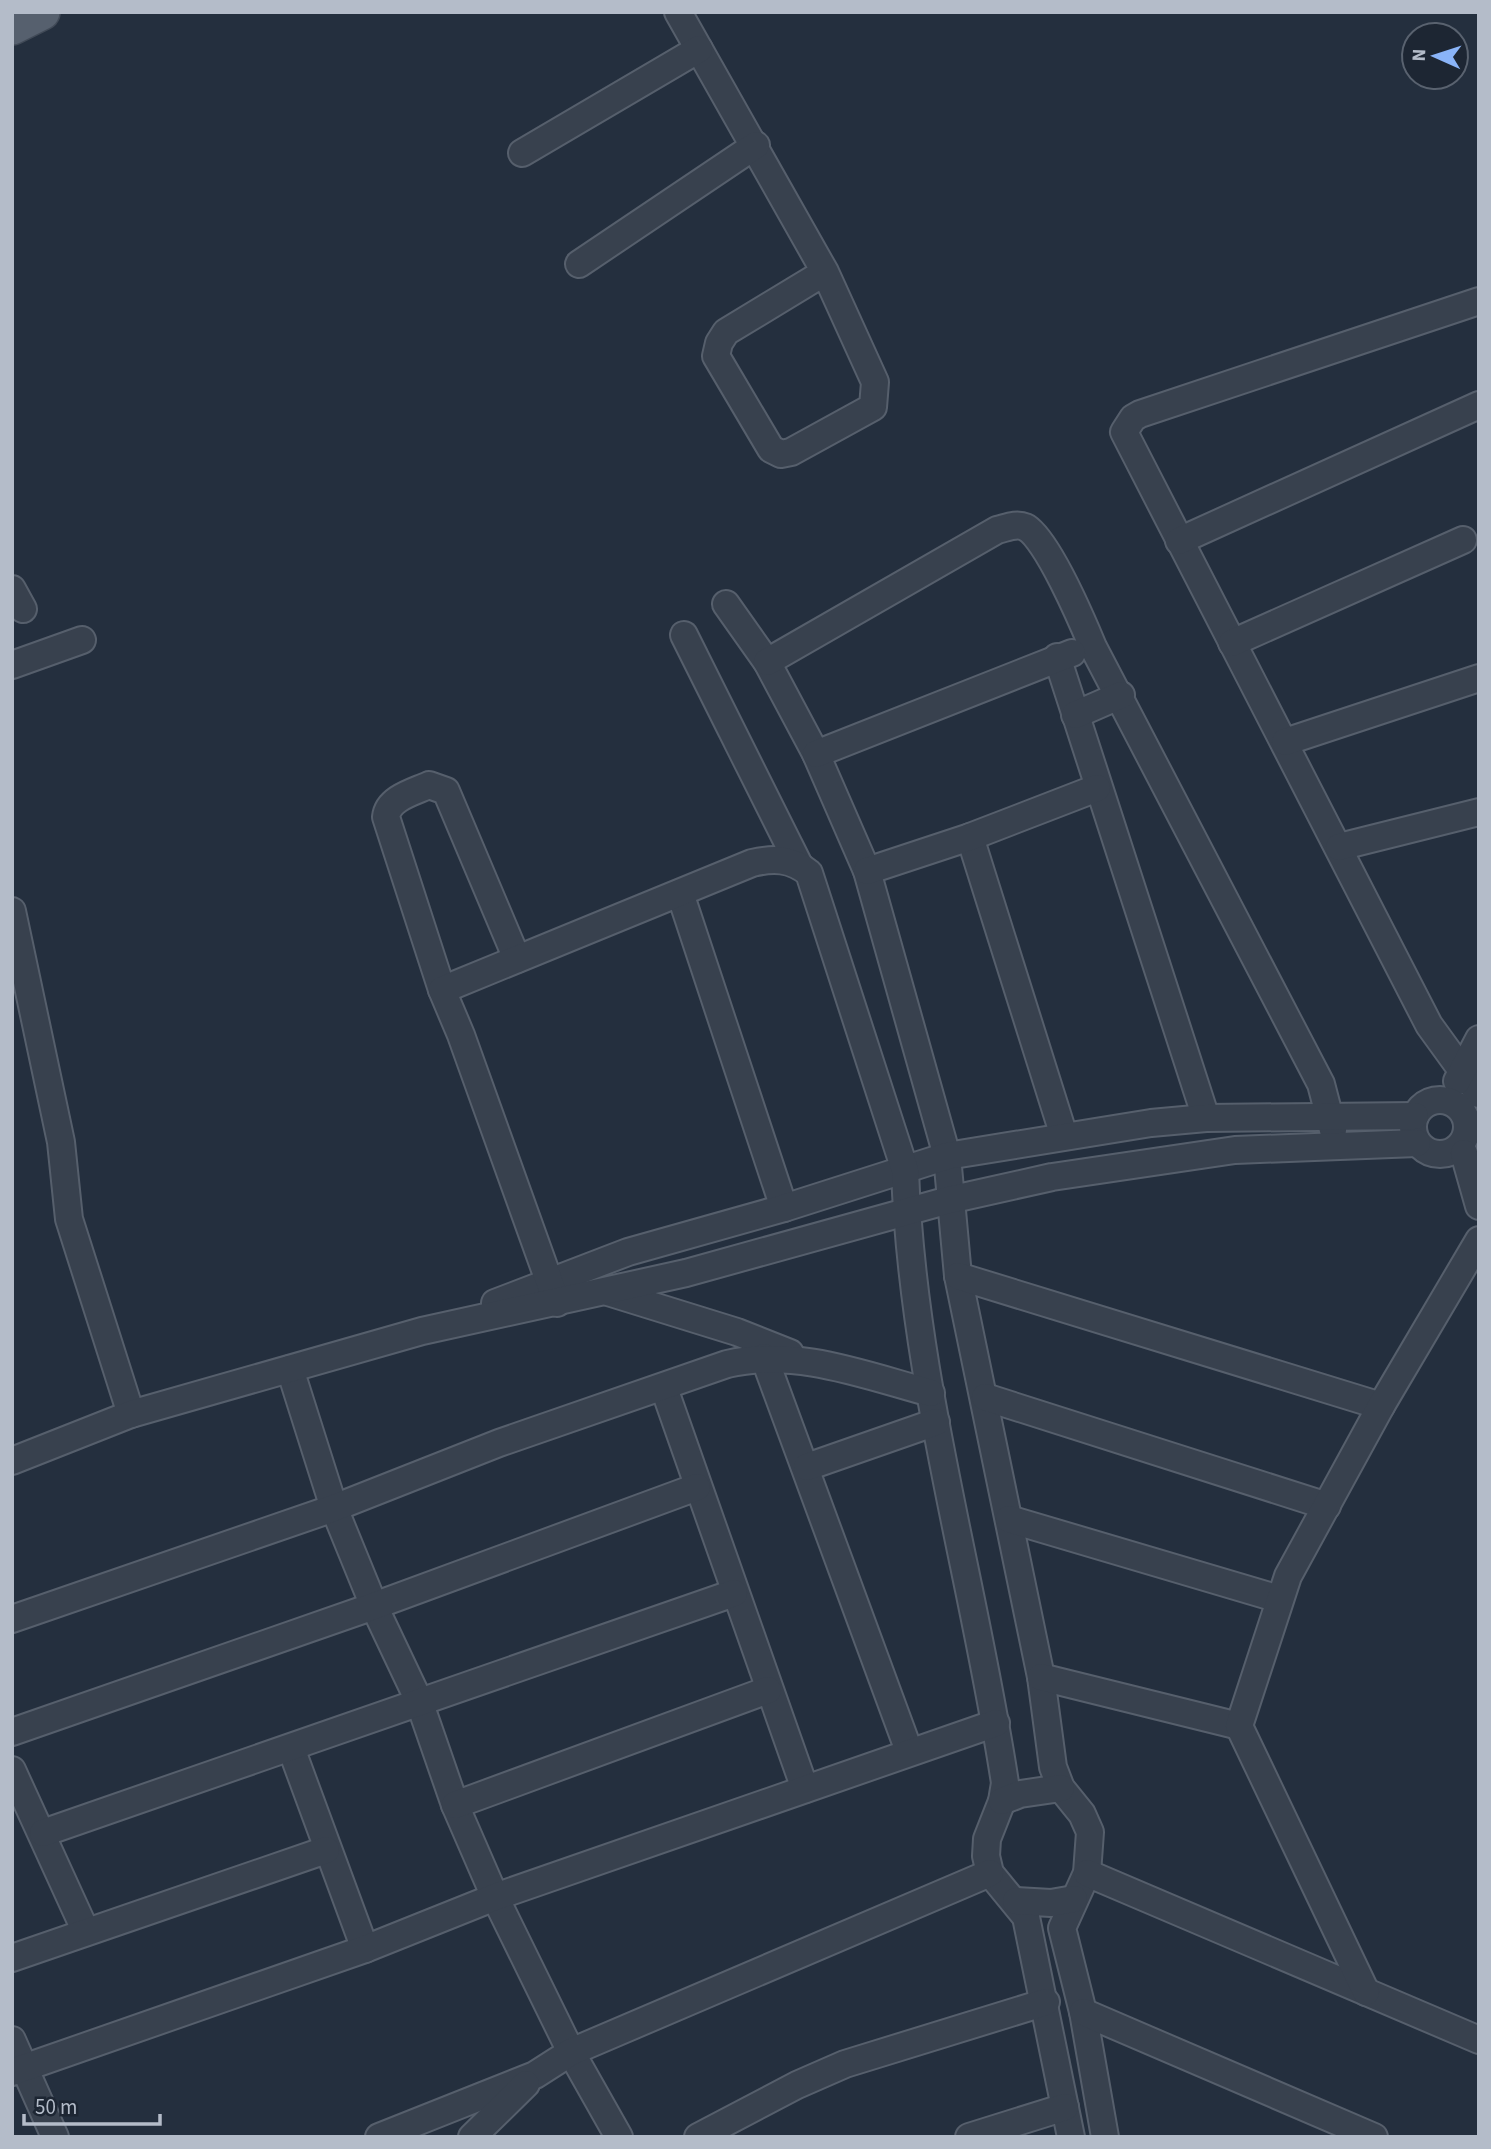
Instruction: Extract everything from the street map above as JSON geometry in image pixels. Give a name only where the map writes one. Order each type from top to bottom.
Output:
[{"type":"main road","points":[[12,27],[42,12]]},
{"type":"street","points":[[678,12],[756,145],[825,272],[875,382],[876,398],[873,407],[791,452],[781,454],[771,449],[716,356],[719,343],[726,332],[825,272]]},
{"type":"street","points":[[522,153],[699,49]]},
{"type":"street","points":[[579,264],[756,145]]},
{"type":"street","points":[[1473,1081],[1436,1038],[1285,742],[1125,438],[1126,425],[1133,418],[1479,302]]},
{"type":"street","points":[[1179,541],[1479,405]]},
{"type":"street","points":[[766,662],[998,530],[1014,526],[1024,527],[1034,534],[1066,586],[1093,647],[1121,695],[1315,1072],[1332,1115],[1335,1145]]},
{"type":"street","points":[[1232,643],[1463,540]]},
{"type":"street","points":[[726,604],[766,662],[816,754],[867,871],[947,1156],[958,1276],[1041,1677],[1049,1743],[1061,1788],[1082,1815],[1090,1832],[1087,1873],[1064,1920],[1063,1941],[1083,2012],[1105,2137]]},
{"type":"street","points":[[684,635],[798,863],[809,873],[905,1170],[906,1212],[931,1393],[996,1723],[1005,1783],[1002,1801],[986,1839],[990,1873],[1026,1917],[1046,2002],[1071,2137]]},
{"type":"street","points":[[12,665],[82,640]]},
{"type":"street","points":[[816,754],[1057,657],[1093,647]]},
{"type":"street","points":[[1057,657],[1097,788],[1206,1118]]},
{"type":"street","points":[[1285,742],[1479,678]]},
{"type":"street","points":[[1075,715],[1121,695]]},
{"type":"street","points":[[517,958],[446,791],[429,785],[393,803],[387,808],[386,817],[442,990],[554,1292]]},
{"type":"street","points":[[867,871],[970,837],[1097,788]]},
{"type":"street","points":[[1339,847],[1479,812]]},
{"type":"street","points":[[970,837],[1064,1136]]},
{"type":"street","points":[[442,990],[752,863],[767,859],[798,863]]},
{"type":"street","points":[[680,893],[784,1208]]},
{"type":"street","points":[[12,911],[61,1142],[69,1219],[131,1414]]},
{"type":"street","points":[[1479,1039],[1465,1130],[1479,1206]]},
{"type":"street","points":[[1417,1143],[1413,1129],[1415,1116],[1431,1102],[1465,1130]]},
{"type":"street","points":[[12,1461],[131,1414],[554,1292],[628,1252],[784,1208],[947,1156],[1064,1136],[1206,1118],[1415,1116]]},
{"type":"street","points":[[554,1292],[607,1292],[949,1200],[1052,1177],[1236,1150],[1417,1143],[1435,1154],[1465,1130]]},
{"type":"street","points":[[1366,1992],[1239,1726],[1288,1576],[1381,1406],[1479,1240]]},
{"type":"street","points":[[958,1276],[1381,1406]]},
{"type":"street","points":[[607,1292],[737,1332],[805,1359],[931,1393]]},
{"type":"street","points":[[12,1619],[334,1508],[499,1443],[727,1364],[764,1357],[805,1359]]},
{"type":"street","points":[[764,1357],[807,1467],[909,1751]]},
{"type":"street","points":[[290,1369],[334,1508],[374,1606],[419,1701],[455,1805],[495,1897],[571,2052],[619,2137]]},
{"type":"street","points":[[664,1388],[805,1789]]},
{"type":"street","points":[[985,1397],[1327,1506]]},
{"type":"street","points":[[807,1467],[936,1422]]},
{"type":"street","points":[[12,1732],[374,1606],[697,1487]]},
{"type":"street","points":[[1009,1519],[1279,1600]]},
{"type":"street","points":[[43,1833],[734,1593]]},
{"type":"street","points":[[1041,1677],[1239,1726]]},
{"type":"street","points":[[455,1805],[768,1690]]},
{"type":"street","points":[[18,2070],[365,1948],[495,1897],[996,1723]]},
{"type":"street","points":[[291,1748],[326,1850],[365,1948]]},
{"type":"street","points":[[12,1770],[86,1932]]},
{"type":"street","points":[[1002,1801],[1020,1794],[1061,1788]]},
{"type":"street","points":[[12,1958],[326,1850]]},
{"type":"street","points":[[379,2137],[535,2075],[571,2052],[990,1873]]},
{"type":"street","points":[[1087,1873],[1479,2040]]},
{"type":"street","points":[[1016,1902],[1051,1903],[1074,1899]]},
{"type":"street","points":[[698,2137],[797,2085],[845,2064],[975,2021],[1046,2002]]},
{"type":"street","points":[[1083,2012],[1374,2137]]},
{"type":"street","points":[[12,2040],[18,2070],[55,2137]]},
{"type":"street","points":[[472,2137],[535,2075]]},
{"type":"street","points":[[970,2137],[1065,2107]]}]
